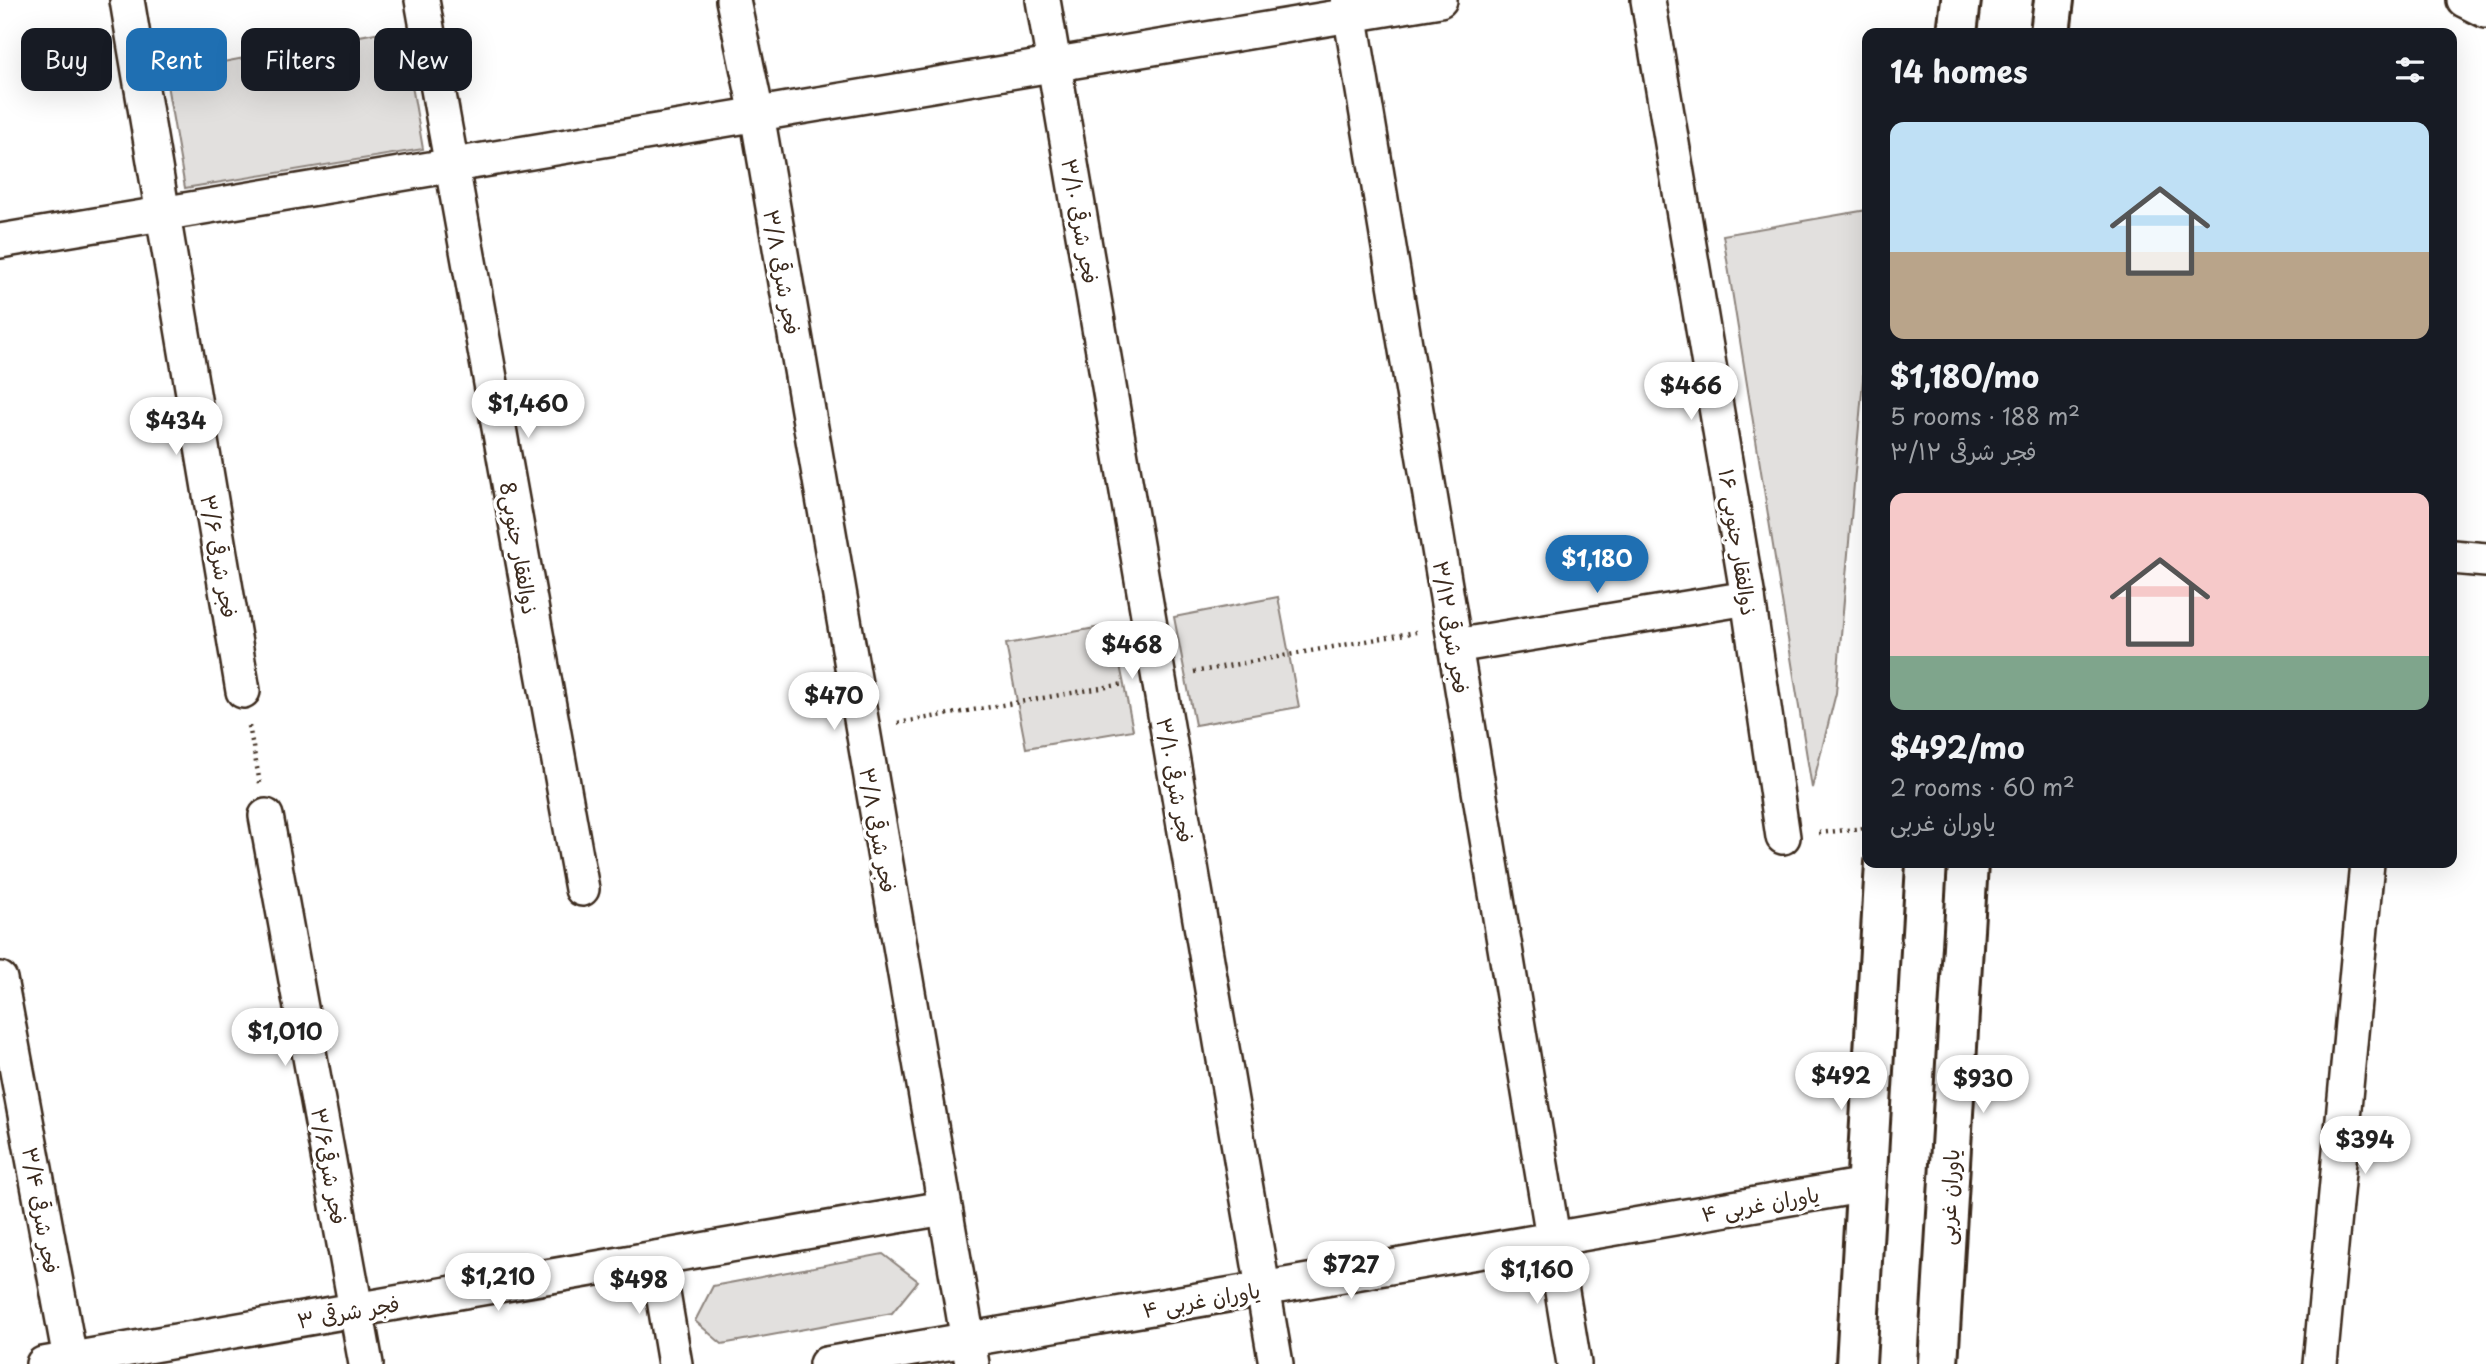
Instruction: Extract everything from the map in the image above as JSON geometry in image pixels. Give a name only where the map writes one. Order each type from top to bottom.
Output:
[{"type":"main road","points":[[1958,28],[1961,0]]},
{"type":"main road","points":[[2051,28],[2054,0]]},
{"type":"main road","points":[[1856,1364],[1885,868]]},
{"type":"main road","name":"یاوران غربی","points":[[1938,1364],[1968,868]]},
{"type":"street","name":"۳/۶ فجر شرقی","points":[[127,0],[243,691]]},
{"type":"street","name":"8ذوالفقار جنوبی","points":[[422,0],[582,889]]},
{"type":"street","name":"۳/۸ فجر شرقی","points":[[733,0],[757,114],[970,1352]]},
{"type":"street","name":"۳/۱۰ فجر شرقی","points":[[1043,0],[1276,1364]]},
{"type":"street","points":[[0,241],[1054,64],[1349,8],[1440,0]]},
{"type":"street","name":"۱۶ ذوالفقار جنوبی","points":[[1648,0],[1748,598],[1783,836]]},
{"type":"street","points":[[2464,0],[2486,11]]},
{"type":"street","name":"۳/۱۲ فجر شرقی","points":[[1349,8],[1574,1364]]},
{"type":"street","points":[[2457,557],[2486,560]]},
{"type":"street","points":[[1454,636],[1748,598]]},
{"type":"street","name":"فجر شرقی۳/۶","points":[[266,816],[366,1364]]},
{"type":"street","points":[[2320,1364],[2367,868]]},
{"type":"street","name":"۳/۴ فجر شرقی","points":[[0,979],[61,1362]]},
{"type":"street","name":"۴ یاوران غربی","points":[[826,1364],[970,1352],[1263,1289],[1866,1185]]},
{"type":"street","name":"۳ فجر شرقی","points":[[61,1362],[944,1208]]},
{"type":"street","points":[[657,1258],[675,1364]]},
{"type":"path","points":[[861,729],[1159,678],[1454,636]]},
{"type":"path","points":[[243,691],[266,816]]},
{"type":"path","points":[[1783,836],[1862,828]]},
{"type":"shaded area","points":[[374,33],[374,91],[413,91],[423,149],[185,188],[168,91],[227,91],[227,61],[241,59],[241,91],[360,91],[360,36]]},
{"type":"shaded area","points":[[1862,211],[1862,391],[1836,693],[1812,788],[1723,235]]},
{"type":"shaded area","points":[[1278,597],[1299,707],[1195,725],[1174,617]]},
{"type":"shaded area","points":[[1112,625],[1133,730],[1026,748],[1006,644]]},
{"type":"shaded area","points":[[883,1254],[918,1281],[892,1313],[722,1344],[695,1321],[713,1286]]}]
